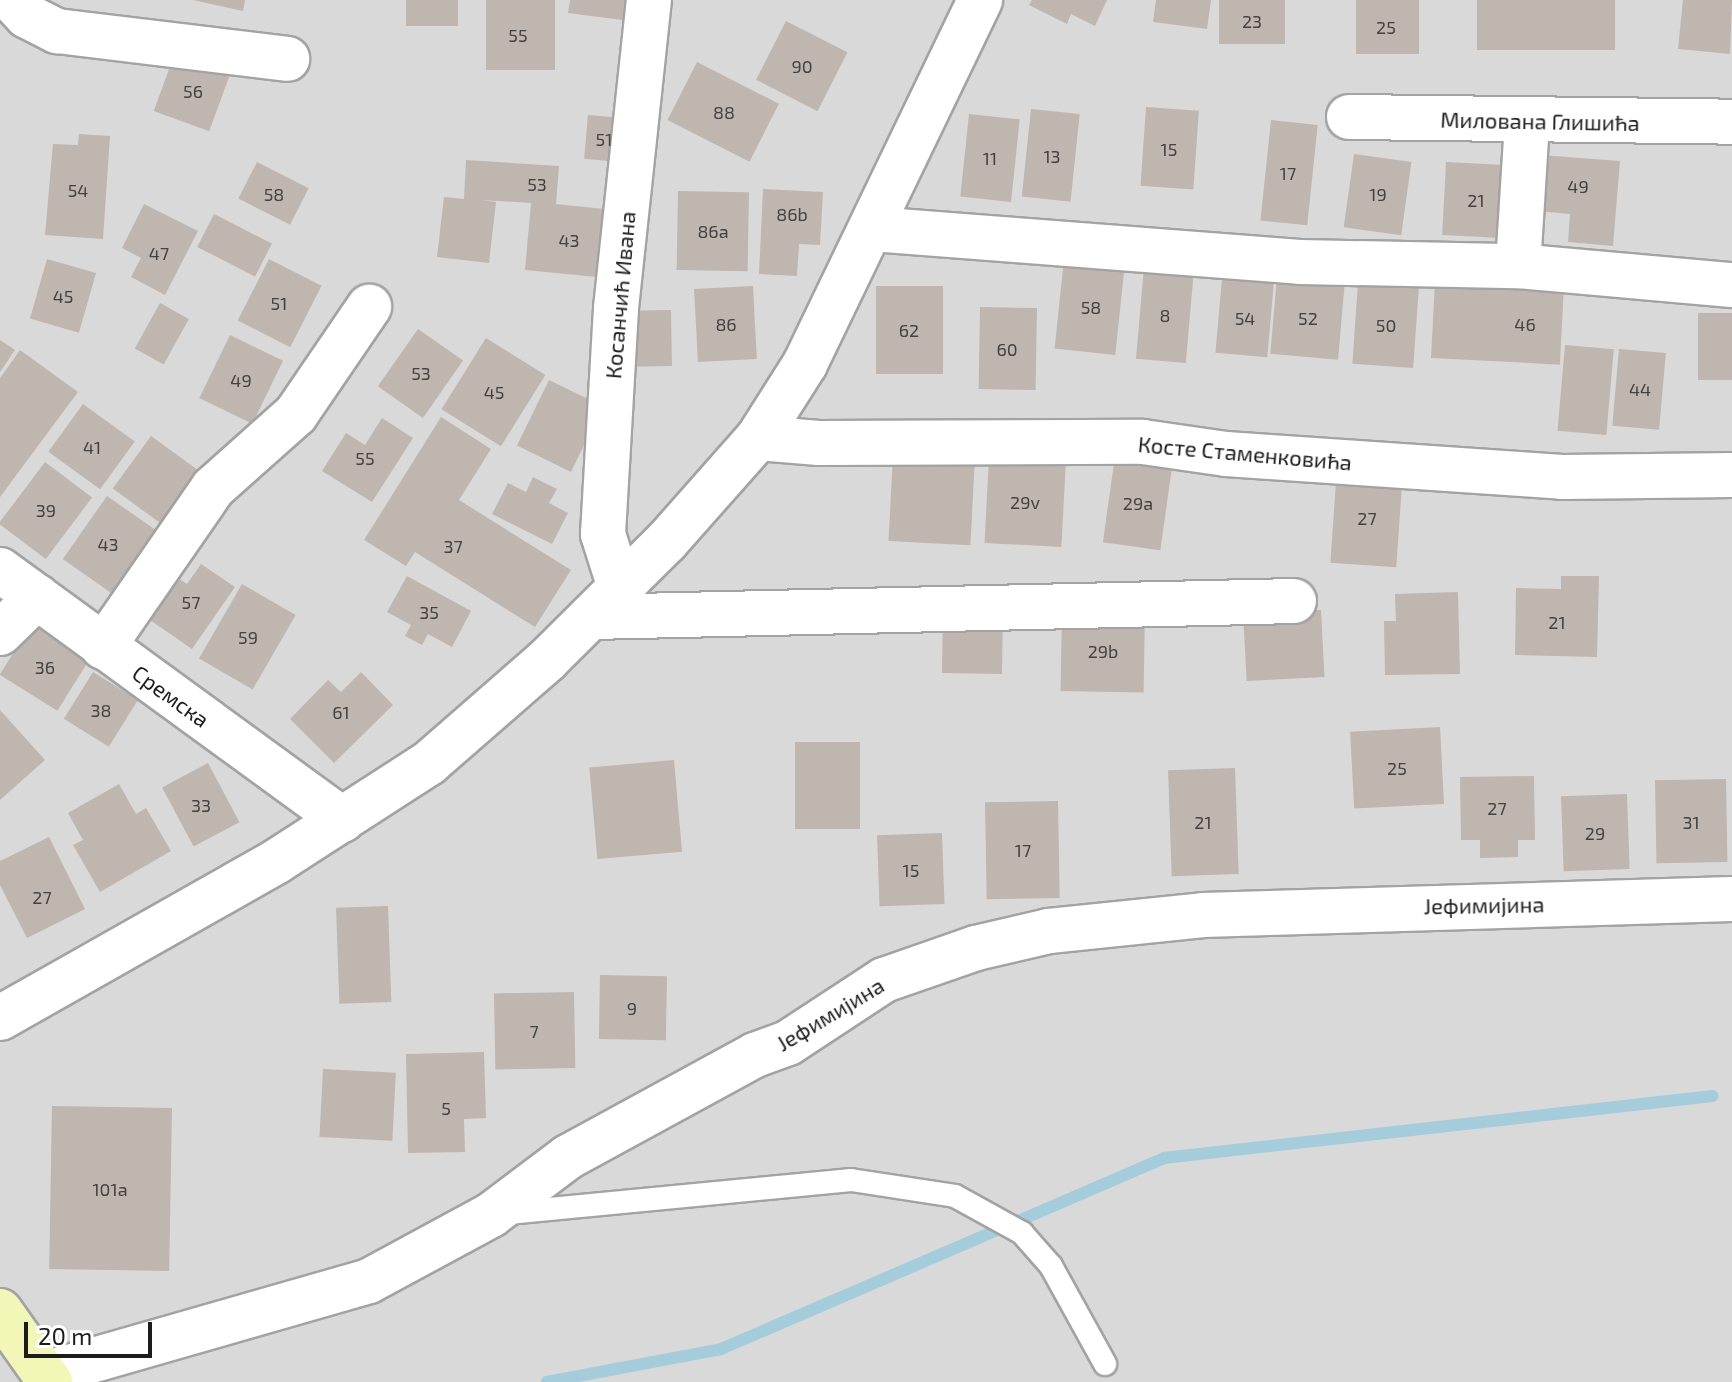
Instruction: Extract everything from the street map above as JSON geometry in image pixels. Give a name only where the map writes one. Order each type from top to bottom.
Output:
[{"type":"main road","points":[[0,1311],[47,1378]]},
{"type":"street","points":[[12,0],[27,16],[57,31],[287,59]]},
{"type":"street","name":"Косанчић Ивана","points":[[606,602],[609,566],[603,534],[616,308],[649,0]]},
{"type":"street","points":[[0,1018],[343,820],[459,740],[606,602],[758,438],[805,364],[980,0]]},
{"type":"street","name":"Милована Глишића","points":[[1349,117],[1527,123],[1732,122]]},
{"type":"street","points":[[1518,266],[1527,123]]},
{"type":"street","points":[[872,229],[1300,262],[1518,266],[1732,285]]},
{"type":"street","points":[[103,647],[213,488],[296,414],[369,307]]},
{"type":"street","name":"Косте Стаменковића","points":[[758,438],[819,443],[1143,442],[1226,454],[1562,477],[1732,475]]},
{"type":"street","name":"Сремска","points":[[0,570],[343,820]]},
{"type":"street","points":[[0,633],[37,597]]},
{"type":"street","points":[[606,602],[1294,601]]},
{"type":"street","name":"Јефимијина","points":[[47,1378],[369,1281],[491,1215],[568,1157],[755,1055],[788,1043],[884,980],[1015,938],[1150,919],[1318,908],[1732,899]]},
{"type":"lane","points":[[491,1215],[644,1196],[851,1180],[955,1196],[1022,1233],[1051,1266],[1105,1364]]},
{"type":"shaded area","points":[[0,0],[1732,0],[1732,1382],[0,1382]]},
{"type":"building","points":[[193,0],[245,0],[243,11]]},
{"type":"building","points":[[406,0],[458,0],[458,26],[406,26]]},
{"type":"building","points":[[486,0],[555,0],[555,70],[486,70]]},
{"type":"building","points":[[570,0],[632,0],[630,21],[568,13]]},
{"type":"building","points":[[1032,0],[1107,0],[1095,26],[1071,14],[1067,24],[1029,5]]},
{"type":"building","points":[[1156,0],[1211,0],[1207,29],[1153,22]]},
{"type":"building","points":[[1219,0],[1285,0],[1285,44],[1219,44]]},
{"type":"building","points":[[1356,0],[1419,0],[1419,54],[1356,54]]},
{"type":"building","points":[[1477,0],[1615,0],[1615,50],[1477,50]]},
{"type":"building","points":[[1683,0],[1732,0],[1730,54],[1678,49]]},
{"type":"building","points":[[786,21],[847,52],[818,111],[756,80]]},
{"type":"building","points":[[176,50],[231,70],[209,131],[154,111]]},
{"type":"building","points":[[697,62],[779,104],[749,162],[667,120]]},
{"type":"building","points":[[1146,107],[1199,111],[1193,190],[1140,186]]},
{"type":"building","points":[[1031,109],[1080,114],[1071,202],[1022,197]]},
{"type":"building","points":[[969,114],[1020,119],[1011,202],[960,197]]},
{"type":"building","points":[[588,115],[623,118],[619,162],[584,159]]},
{"type":"building","points":[[1271,120],[1318,125],[1307,225],[1260,220]]},
{"type":"building","points":[[79,134],[110,136],[103,239],[45,235],[53,144],[78,145]]},
{"type":"building","points":[[1354,154],[1411,162],[1401,235],[1344,227]]},
{"type":"building","points":[[1541,155],[1620,161],[1613,246],[1568,242],[1570,214],[1537,211]]},
{"type":"building","points":[[466,160],[559,166],[556,204],[614,210],[607,278],[525,270],[531,203],[481,200],[496,202],[489,263],[437,257],[444,197],[464,199]]},
{"type":"building","points":[[257,162],[309,188],[290,225],[238,199]]},
{"type":"building","points":[[1446,162],[1510,165],[1506,238],[1442,235]]},
{"type":"building","points":[[763,189],[823,192],[820,245],[799,244],[797,276],[759,274]]},
{"type":"building","points":[[678,191],[749,192],[748,271],[677,270]]},
{"type":"building","points":[[144,204],[198,231],[165,295],[131,277],[141,258],[122,248]]},
{"type":"building","points":[[214,214],[272,244],[255,276],[197,247]]},
{"type":"building","points":[[47,259],[96,273],[79,333],[30,319]]},
{"type":"building","points":[[269,259],[322,286],[290,347],[238,320]]},
{"type":"building","points":[[1064,259],[1125,265],[1115,355],[1055,349]]},
{"type":"building","points":[[1144,267],[1194,271],[1186,363],[1136,359]]},
{"type":"building","points":[[1277,277],[1345,283],[1338,360],[1270,354]]},
{"type":"building","points":[[1222,278],[1274,283],[1267,357],[1215,353]]},
{"type":"building","points":[[1435,282],[1564,289],[1560,365],[1431,358]]},
{"type":"building","points":[[1358,283],[1419,287],[1413,368],[1352,364]]},
{"type":"building","points":[[753,286],[757,359],[698,362],[694,289]]},
{"type":"building","points":[[876,286],[943,286],[943,374],[876,374]]},
{"type":"building","points":[[160,303],[189,319],[164,364],[135,348]]},
{"type":"building","points":[[980,307],[1037,308],[1036,390],[979,389]]},
{"type":"building","points":[[671,310],[672,366],[629,367],[628,311]]},
{"type":"building","points":[[1698,313],[1732,313],[1732,380],[1698,380]]},
{"type":"building","points":[[418,329],[463,361],[423,418],[378,386]]},
{"type":"building","points":[[230,335],[283,361],[252,424],[199,398]]},
{"type":"building","points":[[486,338],[545,375],[501,446],[441,409]]},
{"type":"building","points":[[0,340],[15,350],[0,372]]},
{"type":"building","points":[[1565,345],[1614,349],[1606,435],[1558,431]]},
{"type":"building","points":[[1619,349],[1666,353],[1659,430],[1612,426]]},
{"type":"building","points":[[20,350],[78,392],[0,497],[0,378]]},
{"type":"building","points":[[549,380],[603,406],[571,472],[517,446]]},
{"type":"building","points":[[83,404],[135,442],[100,489],[48,452]]},
{"type":"building","points":[[441,417],[491,449],[459,500],[571,570],[535,627],[415,552],[406,566],[364,540]]},
{"type":"building","points":[[382,418],[413,438],[372,502],[322,471],[346,433],[365,445]]},
{"type":"building","points":[[151,436],[202,473],[164,526],[113,489]]},
{"type":"building","points":[[893,455],[975,459],[970,545],[888,541]]},
{"type":"building","points":[[1115,456],[1172,464],[1160,550],[1103,542]]},
{"type":"building","points":[[989,457],[1066,461],[1061,547],[984,543]]},
{"type":"building","points":[[45,462],[92,498],[46,559],[0,525]]},
{"type":"building","points":[[1337,468],[1403,473],[1396,567],[1330,563]]},
{"type":"building","points":[[533,477],[557,489],[549,503],[568,513],[552,544],[492,514],[508,483],[526,492]]},
{"type":"building","points":[[107,496],[155,530],[111,593],[63,559]]},
{"type":"building","points":[[201,564],[235,587],[192,649],[147,618],[175,576],[187,584]]},
{"type":"building","points":[[407,576],[471,611],[452,647],[428,634],[422,645],[405,636],[411,625],[387,612]]},
{"type":"building","points":[[1561,576],[1599,576],[1597,657],[1515,655],[1516,588],[1561,589]]},
{"type":"building","points":[[242,584],[296,615],[253,689],[199,658]]},
{"type":"building","points":[[1458,592],[1460,674],[1385,675],[1384,621],[1396,621],[1395,594]]},
{"type":"building","points":[[1062,610],[1145,611],[1144,692],[1061,691]]},
{"type":"building","points":[[1321,610],[1325,677],[1247,681],[1243,614]]},
{"type":"building","points":[[943,612],[1003,613],[1002,674],[942,673]]},
{"type":"building","points":[[32,623],[90,659],[57,711],[0,675]]},
{"type":"building","points":[[93,672],[138,700],[109,747],[64,719]]},
{"type":"building","points":[[361,672],[393,705],[334,763],[290,719],[328,680],[341,692]]},
{"type":"building","points":[[0,710],[45,760],[0,800]]},
{"type":"building","points":[[1440,727],[1444,804],[1354,809],[1350,732]]},
{"type":"building","points":[[795,742],[860,742],[860,829],[795,829]]},
{"type":"building","points":[[674,760],[682,852],[597,859],[589,767]]},
{"type":"building","points":[[208,763],[239,822],[194,847],[162,787]]},
{"type":"building","points":[[1235,768],[1239,874],[1172,876],[1168,770]]},
{"type":"building","points":[[1534,776],[1535,840],[1518,840],[1518,857],[1480,858],[1480,840],[1461,840],[1460,777]]},
{"type":"building","points":[[1726,779],[1727,862],[1656,863],[1655,780]]},
{"type":"building","points":[[119,784],[136,814],[146,808],[171,851],[100,892],[73,845],[83,840],[68,813]]},
{"type":"building","points":[[1627,794],[1630,869],[1564,871],[1561,796]]},
{"type":"building","points":[[1058,801],[1060,898],[987,899],[985,802]]},
{"type":"building","points":[[942,833],[944,904],[880,906],[877,835]]},
{"type":"building","points":[[49,837],[85,909],[27,938],[0,885],[0,861]]},
{"type":"building","points":[[388,906],[391,1002],[339,1004],[336,908]]},
{"type":"building","points":[[600,975],[667,976],[666,1040],[599,1039]]},
{"type":"building","points":[[574,992],[575,1068],[495,1069],[494,993]]},
{"type":"building","points":[[484,1052],[486,1118],[464,1119],[465,1152],[408,1153],[406,1054]]},
{"type":"building","points":[[323,1069],[396,1073],[392,1141],[319,1137]]},
{"type":"building","points":[[52,1106],[172,1108],[169,1271],[49,1269]]},
{"type":"waterway","points":[[547,1382],[721,1349],[1164,1158],[1713,1096]]}]
